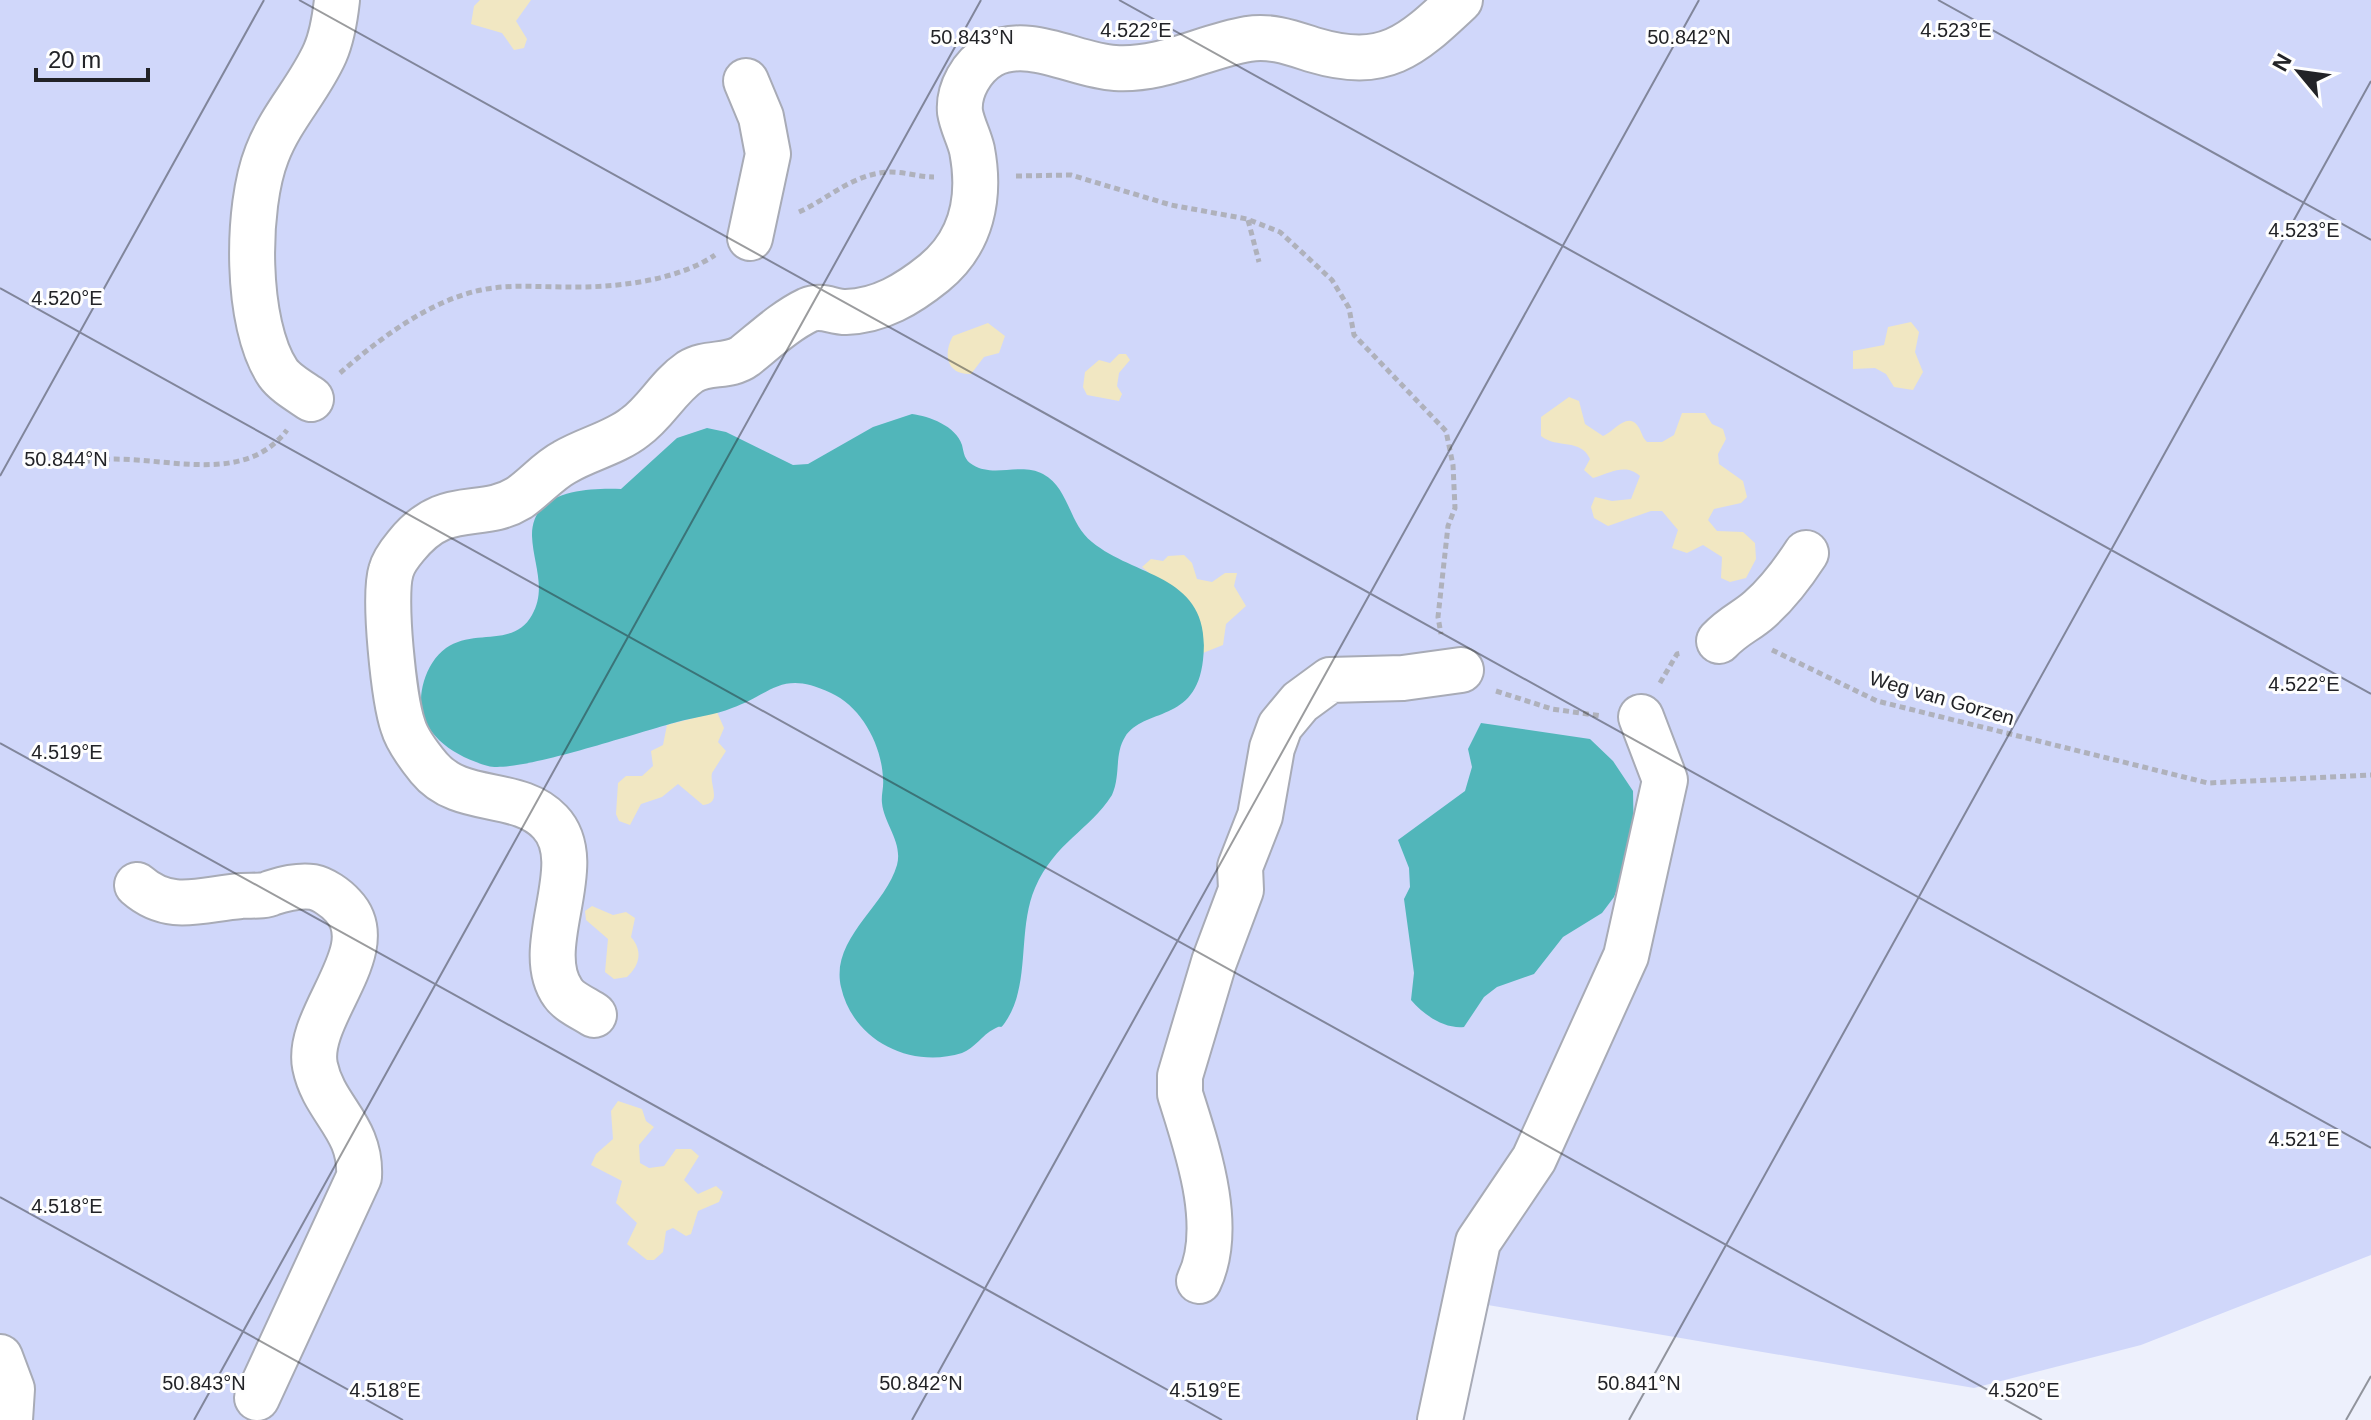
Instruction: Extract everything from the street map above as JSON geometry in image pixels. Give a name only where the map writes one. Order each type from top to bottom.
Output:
[{"type":"lane","points":[[311,399],[280,376],[260,333],[251,284],[255,212],[257,184],[267,153],[324,54],[337,0]]},
{"type":"lane","points":[[594,1015],[563,994],[555,972],[557,914],[564,861],[556,827],[532,807],[473,795],[440,779],[426,765],[403,727],[390,643],[389,587],[391,569],[406,546],[441,516],[502,506],[521,497],[559,465],[638,426],[673,386],[695,368],[743,358],[756,344],[806,311],[819,307],[844,312],[876,307],[905,294],[936,271],[950,259],[965,234],[976,201],[972,148],[960,113],[965,83],[972,71],[989,56],[1005,50],[1041,51],[1095,65],[1140,68],[1175,63],[1215,47],[1267,37],[1328,54],[1366,58],[1407,47],[1460,0]]},
{"type":"lane","points":[[746,81],[761,117],[768,154],[750,238]]},
{"type":"lane","points":[[1719,641],[1736,623],[1758,612],[1788,581],[1806,553]]},
{"type":"lane","points":[[1199,1281],[1211,1252],[1210,1233],[1206,1194],[1180,1094],[1180,1076],[1214,962],[1241,890],[1240,867],[1260,816],[1272,748],[1280,726],[1300,702],[1330,680],[1403,678],[1461,670]]},
{"type":"lane","points":[[1440,1420],[1478,1242],[1534,1159],[1626,956],[1665,780],[1641,717]]},
{"type":"lane","points":[[137,885],[157,900],[186,904],[270,894],[290,887],[315,887],[337,899],[352,921],[353,953],[343,980],[322,1019],[315,1065],[334,1110],[354,1136],[359,1177],[257,1398]]},
{"type":"lane","points":[[0,1357],[12,1389],[10,1420]]},
{"type":"path","points":[[1247,219],[1259,262]]},
{"type":"path","name":"Weg van Gorzen","points":[[1641,717],[1677,654],[1719,641],[1753,642],[1877,701],[2208,783],[2371,775]]},
{"type":"path","points":[[1461,670],[1495,691],[1552,709],[1578,715],[1641,717]]},
{"type":"shaded area","points":[[0,0],[2371,0],[2371,1255],[2141,1345],[1974,1388],[1476,1303],[1451,1420],[0,1420]]},
{"type":"shaded area","points":[[912,414],[948,427],[959,438],[966,459],[981,469],[1026,469],[1052,480],[1084,534],[1110,554],[1168,583],[1184,595],[1196,610],[1203,632],[1203,660],[1191,695],[1180,705],[1144,721],[1125,737],[1112,795],[1043,872],[1026,921],[1019,991],[1006,1021],[967,1051],[943,1057],[904,1053],[871,1036],[848,1006],[841,987],[843,954],[891,880],[898,857],[882,803],[879,754],[861,718],[842,699],[800,683],[778,686],[719,712],[551,758],[503,767],[473,761],[446,746],[428,725],[422,712],[421,697],[430,667],[446,648],[469,639],[515,631],[532,615],[539,586],[532,536],[534,520],[552,500],[579,491],[621,489],[677,438],[707,428],[726,432],[793,465],[808,464],[873,427]]},
{"type":"shaded area","points":[[1481,723],[1590,739],[1613,761],[1633,791],[1634,845],[1614,897],[1602,913],[1563,937],[1534,974],[1497,987],[1484,997],[1464,1027],[1457,1027],[1435,1020],[1411,1000],[1414,973],[1404,899],[1410,887],[1409,868],[1398,840],[1465,791],[1472,767],[1468,749]]},
{"type":"sand","points":[[480,0],[531,0],[516,21],[527,39],[524,48],[514,50],[502,33],[471,24],[474,6]]},
{"type":"sand","points":[[1911,322],[1919,332],[1915,352],[1923,372],[1913,390],[1894,387],[1886,374],[1875,368],[1853,369],[1853,351],[1884,345],[1888,327]]},
{"type":"sand","points":[[988,323],[1005,336],[999,353],[984,357],[971,374],[956,371],[948,356],[953,336]]},
{"type":"sand","points":[[1119,354],[1126,354],[1130,360],[1119,373],[1117,386],[1122,394],[1119,401],[1087,395],[1083,387],[1085,372],[1099,360],[1110,363]]},
{"type":"sand","points":[[1569,397],[1579,401],[1585,424],[1603,436],[1629,421],[1637,425],[1647,442],[1662,442],[1674,435],[1682,413],[1705,413],[1712,424],[1723,429],[1726,439],[1718,454],[1719,464],[1743,481],[1747,497],[1741,503],[1714,509],[1708,520],[1717,531],[1743,532],[1755,543],[1756,559],[1746,578],[1730,582],[1721,578],[1722,557],[1703,545],[1687,553],[1672,548],[1678,530],[1662,511],[1651,511],[1608,526],[1594,518],[1591,507],[1595,497],[1612,501],[1631,499],[1640,476],[1623,470],[1593,478],[1584,470],[1590,459],[1581,448],[1541,436],[1541,417]]},
{"type":"sand","points":[[1184,555],[1192,563],[1197,579],[1212,582],[1225,573],[1237,573],[1234,586],[1246,606],[1226,624],[1223,645],[1203,653],[1196,612],[1142,567],[1151,559],[1163,561],[1168,556]]},
{"type":"sand","points":[[717,712],[724,728],[718,742],[726,751],[712,773],[712,801],[703,805],[678,784],[662,797],[641,804],[630,825],[619,821],[616,814],[618,783],[626,776],[642,776],[653,766],[651,751],[663,745],[667,725]]},
{"type":"sand","points":[[592,906],[613,915],[626,912],[635,918],[631,937],[637,947],[638,958],[635,968],[627,977],[614,979],[605,972],[608,939],[586,920],[585,911]]},
{"type":"sand","points":[[618,1101],[642,1109],[646,1121],[654,1127],[639,1145],[640,1163],[649,1168],[664,1166],[676,1149],[691,1149],[699,1156],[684,1180],[698,1194],[716,1186],[723,1192],[719,1202],[698,1211],[691,1234],[686,1236],[673,1228],[666,1231],[663,1252],[654,1260],[647,1260],[627,1244],[637,1223],[616,1203],[622,1181],[591,1165],[596,1154],[613,1139],[611,1111]]}]
